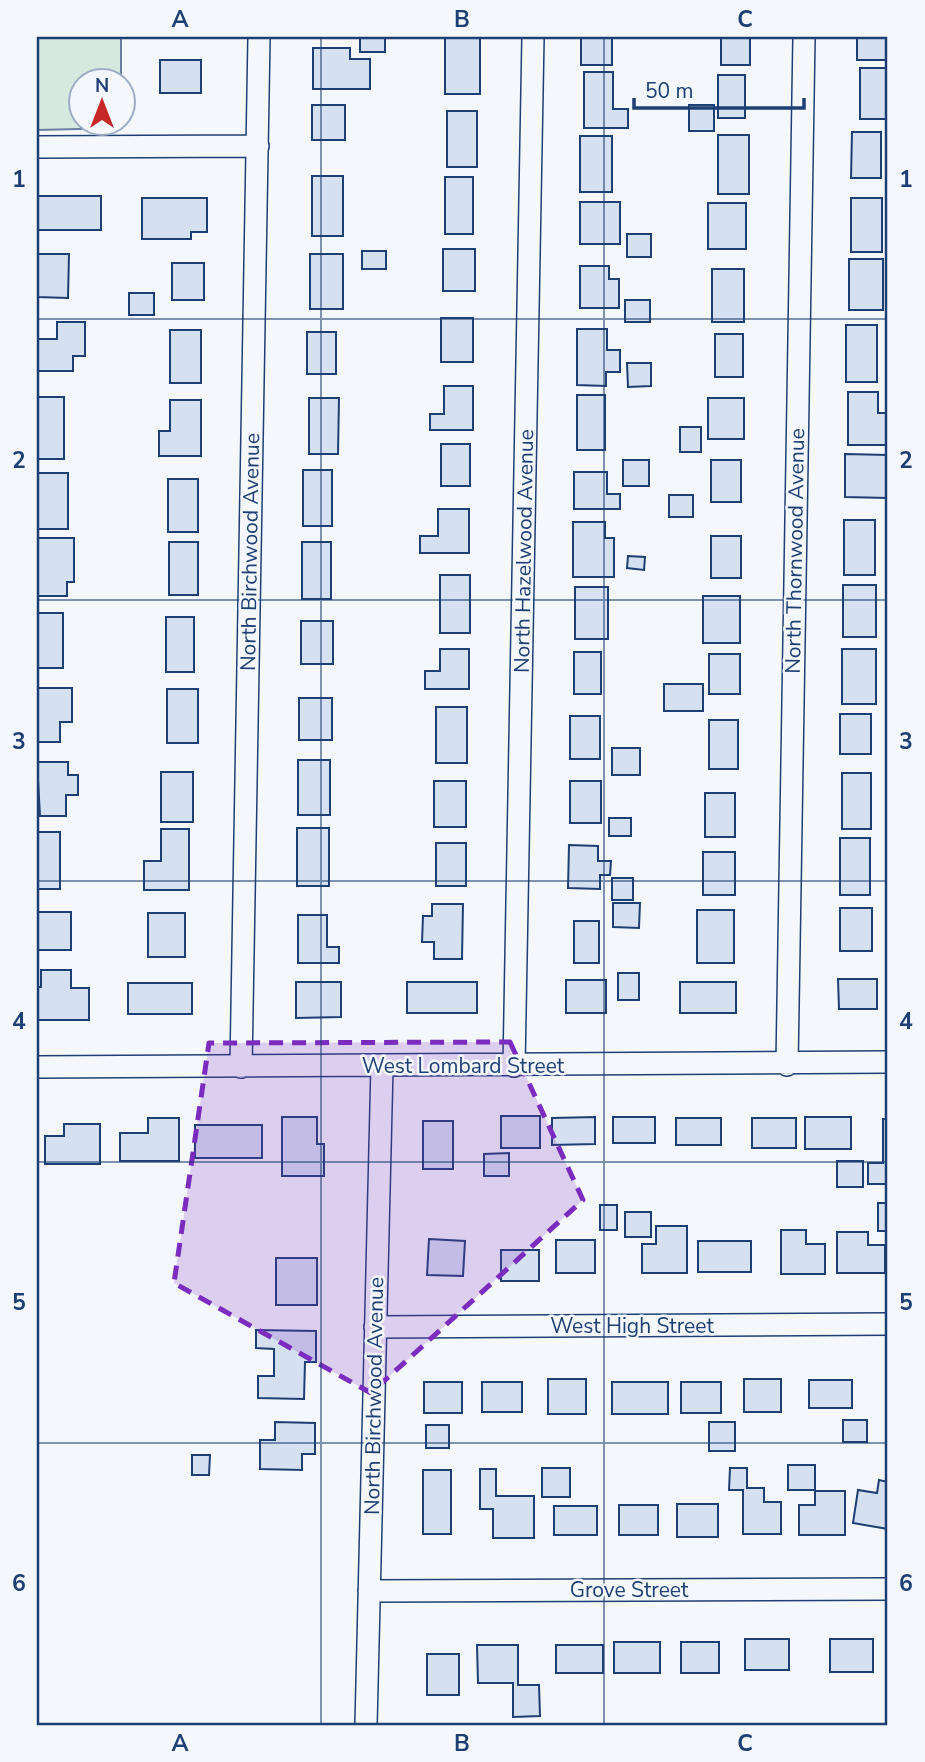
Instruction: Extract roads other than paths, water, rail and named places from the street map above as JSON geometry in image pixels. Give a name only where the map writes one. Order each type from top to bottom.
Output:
[{"type":"street","name":"North Birchwood Avenue","points":[[241,1066],[259,37]]},
{"type":"street","name":"North Hazelwood Avenue","points":[[514,1066],[533,37]]},
{"type":"street","name":"North Thornwood Avenue","points":[[786,1065],[804,37]]},
{"type":"street","points":[[37,147],[258,146]]},
{"type":"street","name":"West Lombard Street","points":[[37,1066],[786,1065],[888,1062]]},
{"type":"street","name":"North Birchwood Avenue","points":[[366,1725],[382,1066]]},
{"type":"street","name":"West High Street","points":[[375,1327],[888,1324]]},
{"type":"street","name":"Grove Street","points":[[369,1591],[888,1589]]}]
